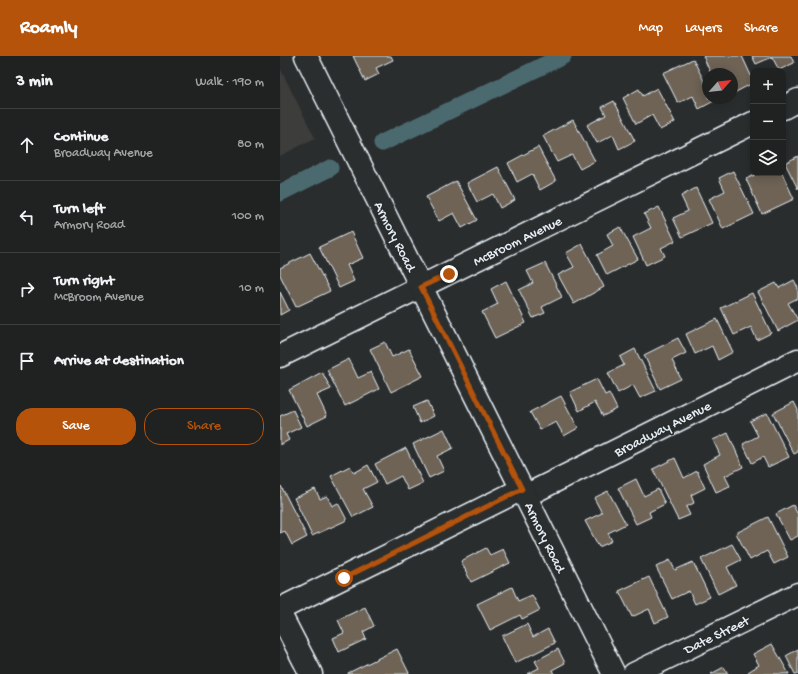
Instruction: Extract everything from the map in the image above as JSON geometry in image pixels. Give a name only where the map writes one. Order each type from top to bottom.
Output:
[{"type":"street","name":"Armory Road","points":[[306,56],[614,674]]},
{"type":"street","points":[[786,106],[798,100]]},
{"type":"street","name":"McBroom Avenue","points":[[280,356],[750,124]]},
{"type":"street","name":"Broadway Avenue","points":[[280,609],[798,360]]},
{"type":"street","name":"Date Street","points":[[634,674],[798,594]]},
{"type":"street","points":[[280,614],[311,674]]},
{"type":"shaded area","points":[[280,68],[315,138],[280,156]]},
{"type":"building","points":[[353,56],[391,56],[393,60],[376,68],[379,74],[365,81]]},
{"type":"building","points":[[703,56],[742,56],[750,73],[750,85],[738,91],[738,68],[708,68]]},
{"type":"building","points":[[752,56],[791,56],[794,63],[783,68],[778,68],[772,57],[756,64]]},
{"type":"building","points":[[693,59],[702,77],[702,104],[708,104],[699,109],[693,96],[678,103],[663,73]]},
{"type":"building","points":[[657,88],[675,122],[660,130],[652,115],[636,124],[623,98],[639,89],[643,96]]},
{"type":"building","points":[[614,101],[635,141],[619,149],[613,135],[597,143],[587,125],[606,115],[602,107]]},
{"type":"building","points":[[573,120],[595,161],[580,169],[572,155],[557,162],[543,136]]},
{"type":"building","points":[[538,147],[556,181],[540,190],[532,174],[517,182],[508,163]]},
{"type":"building","points":[[798,156],[798,189],[786,165],[786,162]]},
{"type":"building","points":[[498,167],[515,200],[500,208],[493,194],[477,202],[467,183]]},
{"type":"building","points":[[733,171],[754,214],[723,229],[709,199],[725,191],[719,178]]},
{"type":"building","points":[[752,176],[783,176],[794,199],[762,214],[746,179]]},
{"type":"building","points":[[456,181],[477,220],[462,228],[454,213],[439,221],[426,197]]},
{"type":"building","points":[[696,188],[712,223],[682,237],[673,218],[688,211],[681,196]]},
{"type":"building","points":[[659,207],[675,241],[661,248],[665,256],[646,265],[633,237],[651,228],[644,214]]},
{"type":"building","points":[[620,227],[638,259],[607,275],[597,255],[613,246],[607,234]]},
{"type":"building","points":[[351,232],[363,258],[347,265],[354,281],[339,288],[319,247]]},
{"type":"building","points":[[582,244],[604,287],[574,304],[558,275],[574,267],[566,253]]},
{"type":"building","points":[[310,253],[330,291],[296,307],[280,275],[280,268]]},
{"type":"building","points":[[545,263],[562,297],[542,307],[545,313],[533,318],[519,290],[533,283],[527,271]]},
{"type":"building","points":[[794,280],[798,288],[798,298],[788,303],[798,320],[778,331],[758,292],[776,283],[779,288]]},
{"type":"building","points":[[506,281],[526,323],[495,338],[482,312],[498,304],[491,289]]},
{"type":"building","points":[[280,292],[289,310],[280,315]]},
{"type":"building","points":[[752,293],[771,333],[757,340],[751,327],[734,335],[721,308]]},
{"type":"building","points":[[717,319],[733,352],[718,360],[712,346],[695,354],[686,334]]},
{"type":"building","points":[[678,338],[686,353],[672,360],[681,379],[660,389],[644,355]]},
{"type":"building","points":[[385,342],[392,357],[409,349],[423,376],[391,392],[370,349]]},
{"type":"building","points":[[635,349],[656,391],[640,398],[633,385],[618,393],[608,373],[624,365],[620,357]]},
{"type":"building","points":[[349,359],[358,378],[371,372],[379,389],[345,406],[327,370]]},
{"type":"building","points":[[322,372],[331,389],[317,395],[327,416],[307,426],[289,390]]},
{"type":"building","points":[[597,379],[605,395],[609,393],[617,409],[603,416],[595,402],[579,411],[570,392]]},
{"type":"building","points":[[561,396],[578,428],[564,436],[556,422],[540,430],[530,412]]},
{"type":"building","points":[[427,401],[434,416],[420,423],[413,407]]},
{"type":"building","points":[[794,402],[798,410],[798,452],[794,454],[773,413]]},
{"type":"building","points":[[293,410],[301,427],[286,434],[289,440],[280,445],[280,416]]},
{"type":"building","points":[[767,413],[789,457],[768,467],[763,457],[752,463],[743,444],[758,436],[750,421]]},
{"type":"building","points":[[444,429],[453,448],[437,456],[444,471],[429,478],[413,444]]},
{"type":"building","points":[[728,433],[743,467],[725,476],[730,486],[716,492],[703,464],[720,455],[713,440]]},
{"type":"building","points":[[406,448],[423,483],[408,490],[401,476],[385,484],[375,464]]},
{"type":"building","points":[[675,458],[684,478],[697,471],[705,488],[691,495],[694,503],[686,507],[690,515],[678,520],[653,469]]},
{"type":"building","points":[[368,465],[377,482],[363,489],[373,507],[353,517],[331,476],[350,466],[354,473]]},
{"type":"building","points":[[636,479],[644,496],[658,489],[665,504],[649,512],[651,517],[636,524],[618,488]]},
{"type":"building","points":[[281,486],[307,537],[292,545],[285,531],[280,533]]},
{"type":"building","points":[[315,489],[320,499],[327,496],[332,506],[338,503],[347,520],[312,536],[294,498]]},
{"type":"building","points":[[608,491],[626,524],[608,533],[612,541],[599,547],[585,521],[602,513],[594,498]]},
{"type":"building","points":[[793,505],[798,513],[798,536],[790,540],[776,514]]},
{"type":"building","points":[[768,517],[788,557],[774,564],[767,551],[750,560],[736,533]]},
{"type":"building","points":[[732,544],[741,560],[727,567],[736,585],[718,594],[701,559]]},
{"type":"building","points":[[486,548],[490,555],[503,549],[510,563],[471,582],[461,561]]},
{"type":"building","points":[[670,560],[675,570],[693,562],[710,597],[695,604],[689,591],[672,599],[656,567]]},
{"type":"building","points":[[649,577],[668,617],[655,623],[649,609],[632,617],[619,591]]},
{"type":"building","points":[[512,587],[518,601],[532,595],[540,610],[522,619],[520,615],[490,630],[477,604]]},
{"type":"building","points":[[365,607],[374,626],[363,632],[366,639],[339,652],[333,638],[344,633],[338,620]]},
{"type":"building","points":[[527,624],[533,637],[548,629],[555,643],[515,663],[502,636]]},
{"type":"building","points":[[772,644],[789,674],[749,674],[748,672],[759,665],[753,654]]},
{"type":"building","points":[[397,649],[409,673],[348,674],[348,673]]},
{"type":"building","points":[[558,649],[565,663],[552,670],[554,674],[527,674],[539,668],[535,661]]},
{"type":"building","points":[[798,649],[798,674],[795,674],[786,656]]},
{"type":"building","points":[[724,667],[728,674],[711,674]]},
{"type":"waterway","points":[[382,143],[563,56]]},
{"type":"waterway","points":[[280,193],[330,168]]},
{"type":"route","points":[[344,578],[522,489],[421,287],[449,274]]}]
